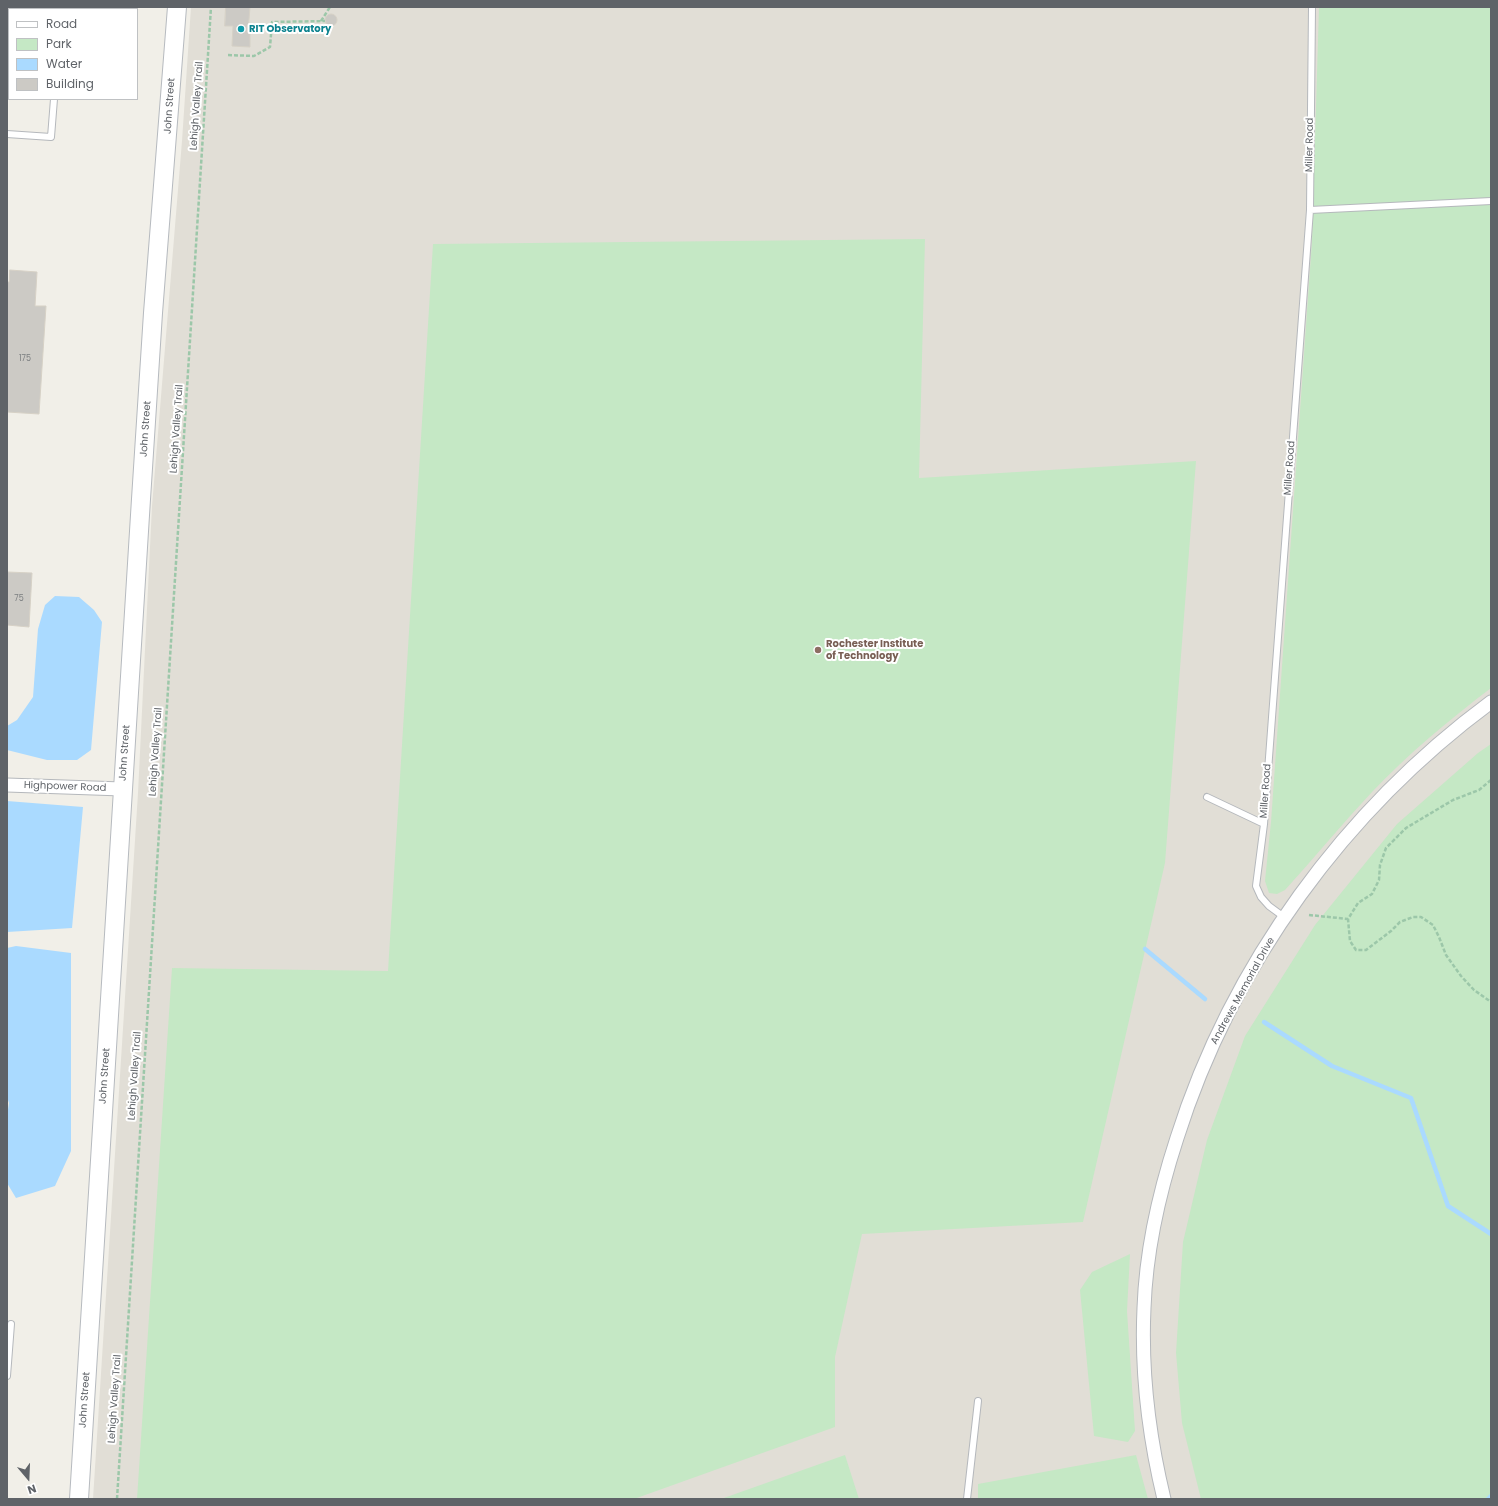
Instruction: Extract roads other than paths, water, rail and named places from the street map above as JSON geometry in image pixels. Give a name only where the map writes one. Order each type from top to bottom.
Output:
[{"type":"street","name":"John Street","points":[[79,1499],[122,789],[153,313],[177,7]]},
{"type":"street","name":"Andrews Memorial Drive","points":[[1164,1499],[1153,1449],[1148,1415],[1145,1386],[1144,1309],[1152,1234],[1158,1203],[1166,1170],[1186,1108],[1221,1027],[1252,969],[1284,917],[1340,844],[1379,800],[1421,758],[1463,722],[1491,702]]},
{"type":"street","name":"Highpower Road","points":[[7,785],[122,789]]},
{"type":"lane","name":"Miller Road","points":[[1284,917],[1269,906],[1261,897],[1256,886],[1264,824],[1310,210],[1312,7]]},
{"type":"lane","points":[[7,134],[51,137],[54,100]]},
{"type":"lane","points":[[1310,210],[1491,200]]},
{"type":"lane","points":[[1207,797],[1264,824]]},
{"type":"lane","points":[[7,1376],[11,1324]]},
{"type":"lane","points":[[967,1499],[978,1401]]},
{"type":"water","points":[[55,596],[79,597],[94,610],[102,622],[91,750],[77,760],[47,760],[7,750],[7,726],[17,720],[33,697],[38,629],[45,605]]},
{"type":"water","points":[[7,801],[83,807],[72,928],[7,932]]},
{"type":"water","points":[[16,946],[71,953],[71,1151],[55,1186],[16,1198],[7,1183],[7,1116],[9,1103],[7,1097],[7,948]]},
{"type":"waterway","points":[[1145,949],[1205,999]]},
{"type":"waterway","points":[[1264,1022],[1332,1066],[1411,1098],[1448,1206],[1491,1234]]},
{"type":"waterway","points":[[1488,1499],[1491,1496]]},
{"type":"place","name":"RIT Observatory","points":[[241,29]]},
{"type":"place","name":"Rochester Institute of Technology","points":[[818,650]]}]
